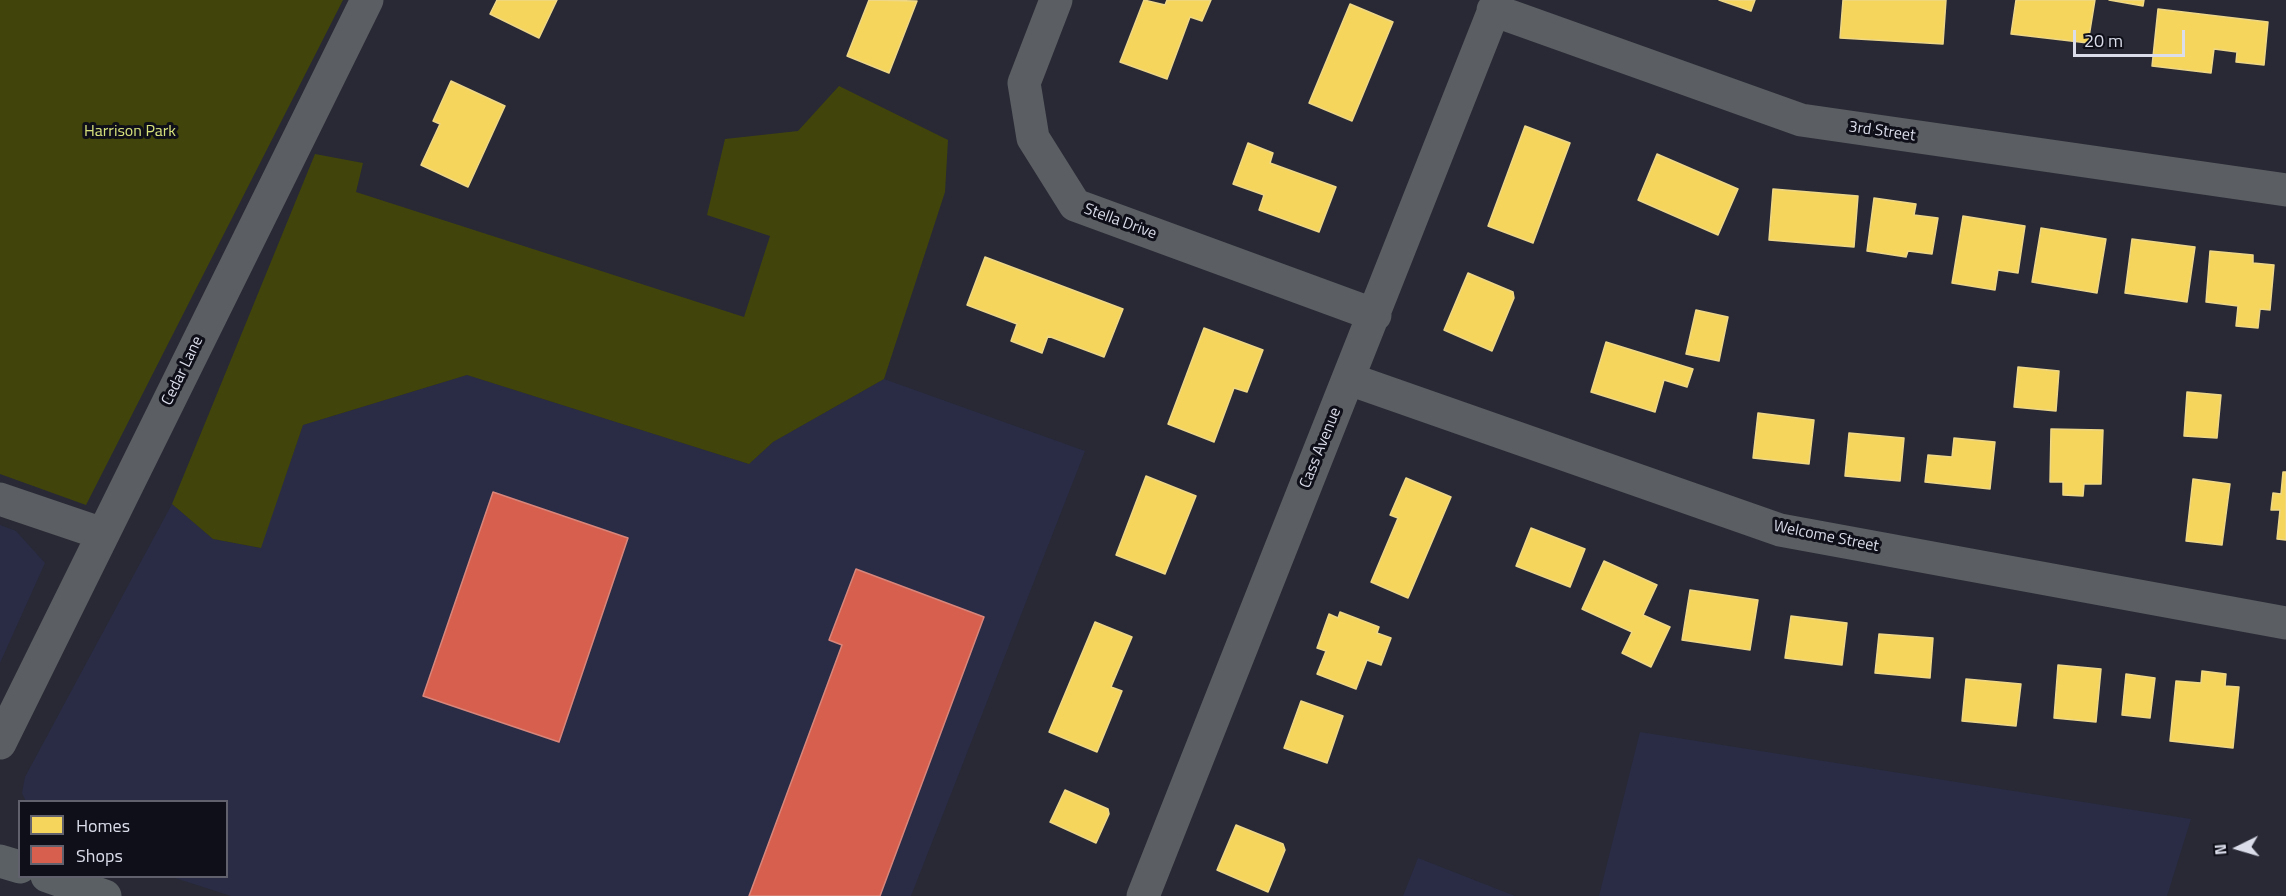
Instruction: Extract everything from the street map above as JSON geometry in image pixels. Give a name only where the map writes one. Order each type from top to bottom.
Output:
[{"type":"main road","points":[[0,861],[18,866]]},
{"type":"main road","points":[[53,878],[105,896]]},
{"type":"street","name":"Cedar Lane","points":[[0,743],[367,0]]},
{"type":"street","name":"Stella Drive","points":[[1056,0],[1024,83],[1034,138],[1075,205],[1375,315]]},
{"type":"street","name":"Cass Avenue","points":[[1143,896],[1496,5]]},
{"type":"street","name":"3rd Street","points":[[1496,5],[1801,120],[2286,190]]},
{"type":"street","name":"Welcome Street","points":[[1349,379],[1780,530],[2286,623]]},
{"type":"street","points":[[0,499],[103,534]]},
{"type":"shaded area","points":[[467,375],[749,464],[773,442],[884,379],[1085,451],[911,896],[231,896],[175,878],[228,878],[228,800],[25,800],[22,793],[25,777],[172,504],[213,539],[260,548],[303,425]]},
{"type":"shaded area","points":[[0,525],[16,531],[45,563],[0,663]]},
{"type":"shaded area","points":[[1640,732],[2191,819],[2167,896],[1599,896]]},
{"type":"shaded area","points":[[1418,858],[1515,896],[1403,896]]},
{"type":"green space","name":"Harrison Park","points":[[0,0],[343,0],[86,505],[0,474]]},
{"type":"green space","points":[[839,86],[948,140],[945,192],[884,379],[773,442],[749,464],[467,375],[303,425],[261,548],[213,539],[172,504],[315,154],[363,163],[356,192],[744,317],[770,236],[707,215],[725,139],[798,131]]},
{"type":"building: Homes","points":[[497,0],[557,0],[539,38],[490,14]]},
{"type":"building: Homes","points":[[869,0],[917,1],[889,73],[847,56]]},
{"type":"building: Homes","points":[[1144,0],[1165,5],[1167,0],[1211,0],[1202,21],[1190,17],[1167,79],[1120,62]]},
{"type":"building: Homes","points":[[1719,0],[1755,0],[1751,11]]},
{"type":"building: Homes","points":[[1843,0],[1946,0],[1943,44],[1840,38]]},
{"type":"building: Homes","points":[[2016,0],[2095,0],[2088,43],[2011,34]]},
{"type":"building: Homes","points":[[2109,0],[2144,0],[2143,6]]},
{"type":"building: Homes","points":[[1350,4],[1393,22],[1352,121],[1309,103]]},
{"type":"building: Homes","points":[[2158,9],[2268,22],[2264,65],[2236,62],[2237,52],[2214,49],[2211,73],[2152,66]]},
{"type":"building: Homes","points":[[451,81],[505,106],[468,187],[421,165],[440,124],[433,121]]},
{"type":"building: Homes","points":[[1525,126],[1570,143],[1533,243],[1488,226]]},
{"type":"building: Homes","points":[[1248,143],[1273,153],[1270,163],[1336,187],[1319,232],[1259,210],[1264,195],[1233,184]]},
{"type":"building: Homes","points":[[1657,154],[1738,189],[1718,235],[1638,200]]},
{"type":"building: Homes","points":[[1773,189],[1858,196],[1854,247],[1769,240]]},
{"type":"building: Homes","points":[[1874,198],[1916,204],[1914,215],[1938,218],[1932,254],[1908,251],[1906,257],[1867,251]]},
{"type":"building: Homes","points":[[1963,216],[2025,226],[2018,273],[1998,270],[1995,290],[1952,283]]},
{"type":"building: Homes","points":[[2041,228],[2106,239],[2097,293],[2032,282]]},
{"type":"building: Homes","points":[[2132,239],[2195,247],[2187,302],[2125,293]]},
{"type":"building: Homes","points":[[2210,251],[2253,255],[2253,263],[2274,265],[2270,310],[2260,309],[2258,328],[2236,326],[2238,306],[2206,302]]},
{"type":"building: Homes","points":[[985,257],[1123,309],[1104,357],[1048,336],[1042,353],[1011,341],[1017,324],[967,305]]},
{"type":"building: Homes","points":[[1468,273],[1513,292],[1514,298],[1492,351],[1444,330]]},
{"type":"building: Homes","points":[[1696,310],[1728,317],[1719,361],[1686,354]]},
{"type":"building: Homes","points":[[1204,328],[1263,350],[1247,392],[1234,388],[1214,442],[1168,424]]},
{"type":"building: Homes","points":[[1606,342],[1693,369],[1687,387],[1664,380],[1655,412],[1591,392]]},
{"type":"building: Homes","points":[[2018,367],[2059,371],[2056,411],[2014,407]]},
{"type":"building: Homes","points":[[2187,392],[2221,395],[2217,438],[2184,436]]},
{"type":"building: Homes","points":[[1758,413],[1814,420],[1809,464],[1753,458]]},
{"type":"building: Homes","points":[[2051,429],[2103,430],[2101,484],[2084,484],[2083,496],[2063,495],[2063,482],[2050,482]]},
{"type":"building: Homes","points":[[1849,433],[1904,438],[1900,481],[1845,476]]},
{"type":"building: Homes","points":[[1954,438],[1995,442],[1990,489],[1925,482],[1928,455],[1952,457]]},
{"type":"building: Homes","points":[[2283,472],[2286,472],[2286,540],[2277,539],[2280,510],[2271,510],[2273,493],[2281,494]]},
{"type":"building: Homes","points":[[1146,476],[1196,496],[1165,574],[1116,555]]},
{"type":"building: Homes","points":[[1406,478],[1451,497],[1408,598],[1371,582],[1398,518],[1390,515]]},
{"type":"building: Homes","points":[[2193,479],[2230,484],[2222,545],[2186,541]]},
{"type":"building: Homes","points":[[1531,528],[1585,549],[1570,587],[1516,566]]},
{"type":"building: Homes","points":[[1604,561],[1657,585],[1643,615],[1670,627],[1651,667],[1622,653],[1632,632],[1582,609]]},
{"type":"building: Homes","points":[[1690,590],[1758,600],[1750,650],[1682,640]]},
{"type":"building: Homes","points":[[1340,612],[1379,627],[1377,633],[1391,638],[1381,665],[1367,660],[1356,689],[1317,674],[1326,651],[1317,648],[1329,614],[1338,618]]},
{"type":"building: Homes","points":[[1791,616],[1847,623],[1842,665],[1785,658]]},
{"type":"building: Homes","points":[[1095,622],[1132,637],[1111,687],[1122,691],[1097,752],[1049,732]]},
{"type":"building: Homes","points":[[1879,634],[1933,638],[1930,678],[1875,673]]},
{"type":"building: Homes","points":[[2058,665],[2101,669],[2096,722],[2054,718]]},
{"type":"building: Homes","points":[[2202,671],[2226,674],[2225,686],[2239,687],[2233,748],[2170,741],[2176,681],[2201,683]]},
{"type":"building: Homes","points":[[2126,674],[2155,678],[2150,718],[2122,715]]},
{"type":"building: Homes","points":[[1966,679],[2021,684],[2016,726],[1962,721]]},
{"type":"building: Homes","points":[[1301,701],[1343,716],[1327,763],[1284,748]]},
{"type":"building: Homes","points":[[1065,790],[1108,809],[1109,814],[1096,843],[1050,822]]},
{"type":"building: Homes","points":[[1236,825],[1283,844],[1285,850],[1268,892],[1217,870]]},
{"type":"building: Shops","points":[[493,492],[628,538],[559,742],[423,696]]},
{"type":"building: Shops","points":[[856,569],[984,617],[880,896],[749,896],[842,645],[829,640]]}]
